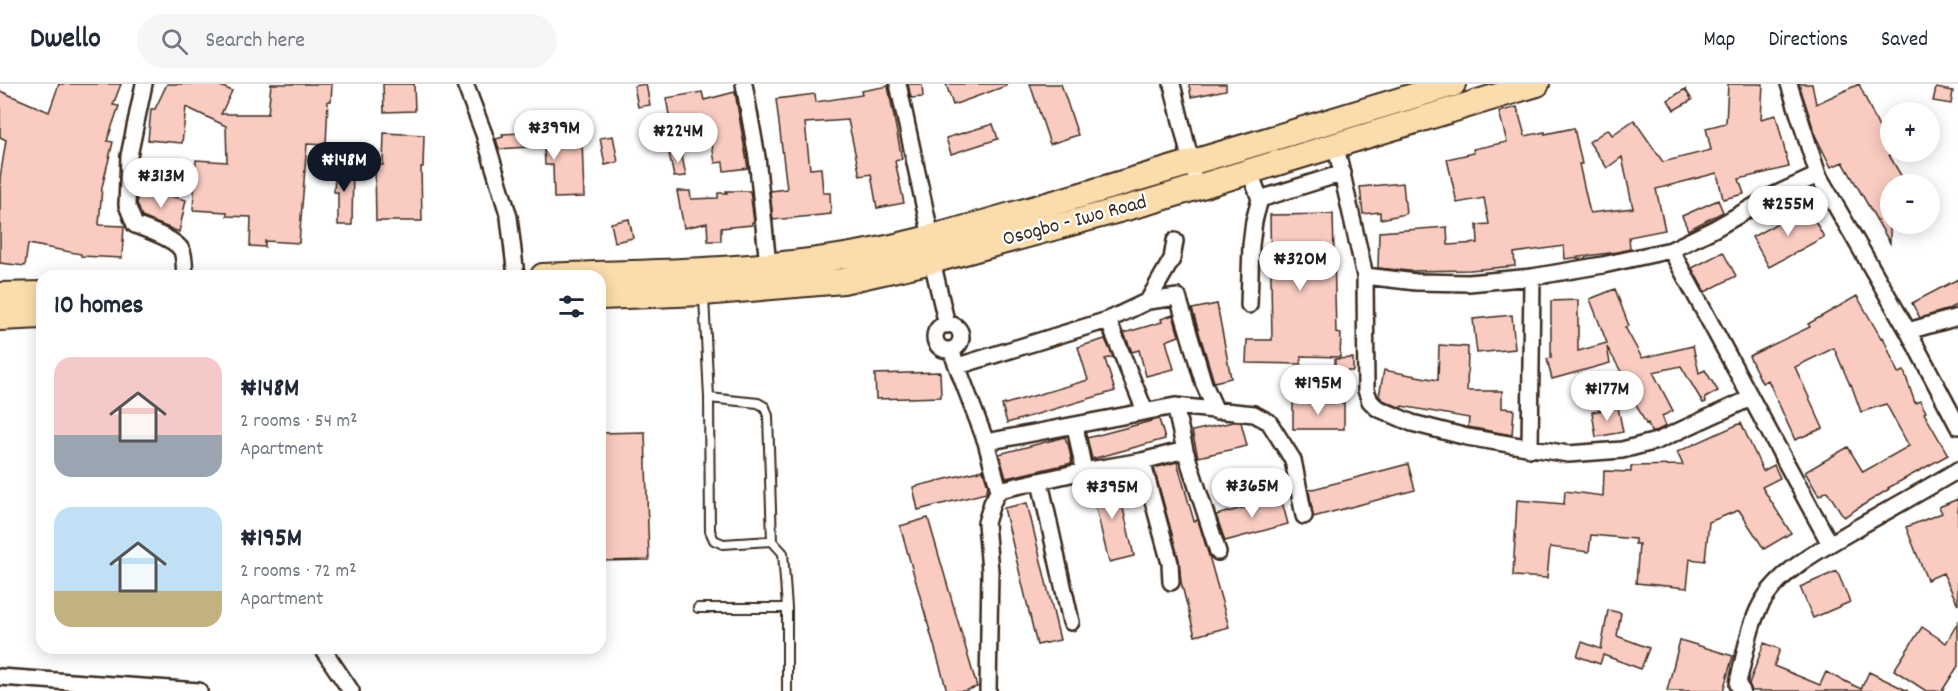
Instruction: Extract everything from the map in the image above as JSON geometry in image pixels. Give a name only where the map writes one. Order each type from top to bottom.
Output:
[{"type":"main road","name":"Osogbo - Iwo Road","points":[[606,274],[768,265],[838,257],[900,245],[1190,163],[1453,84]]},
{"type":"main road","name":"Osogbo - Iwo Road","points":[[606,297],[704,293],[843,281],[932,261],[1152,201],[1250,170],[1336,147],[1537,84]]},
{"type":"main road","points":[[0,295],[36,294]]},
{"type":"main road","points":[[0,318],[36,316]]},
{"type":"street","points":[[144,84],[129,156],[127,204],[135,225],[153,231],[177,244],[184,256],[185,270]]},
{"type":"street","points":[[465,84],[484,134],[508,218],[515,270]]},
{"type":"street","points":[[744,84],[757,158],[768,265]]},
{"type":"street","points":[[898,84],[931,237]]},
{"type":"street","points":[[1172,84],[1190,163],[1198,187]]},
{"type":"street","points":[[1788,84],[1818,175],[1908,331],[1958,426]]},
{"type":"street","points":[[1336,147],[1365,276],[1366,390],[1370,401],[1377,408],[1412,423],[1467,437],[1568,454],[1622,450],[1657,441],[1751,398]]},
{"type":"street","points":[[1249,305],[1251,245],[1260,199],[1250,170]]},
{"type":"street","points":[[1260,199],[1343,173]]},
{"type":"street","points":[[1365,276],[1416,282],[1469,283],[1532,277],[1671,250],[1772,196],[1818,175]]},
{"type":"street","points":[[1148,301],[1172,259],[1175,241]]},
{"type":"street","points":[[1671,250],[1830,544]]},
{"type":"street","points":[[932,261],[947,325],[939,328],[935,341],[940,348],[951,350],[958,366],[986,442],[999,490],[986,523],[990,571],[988,691]]},
{"type":"street","points":[[1530,449],[1532,277]]},
{"type":"street","points":[[958,366],[1108,320],[1148,301],[1178,297],[1204,384],[1216,411]]},
{"type":"street","points":[[1908,331],[1958,317]]},
{"type":"street","points":[[1108,320],[1145,411]]},
{"type":"street","points":[[1174,406],[1185,450],[1218,552]]},
{"type":"street","points":[[986,442],[1174,406],[1254,414],[1269,422],[1293,460],[1304,516]]},
{"type":"street","points":[[1075,426],[1084,471]]},
{"type":"street","points":[[999,490],[1185,450]]},
{"type":"street","points":[[1142,461],[1170,563],[1171,582]]},
{"type":"street","points":[[1742,691],[1738,685],[1738,678],[1755,616],[1767,595],[1799,564],[1958,470]]},
{"type":"street","points":[[1040,482],[1071,622]]},
{"type":"street","points":[[326,654],[351,691]]},
{"type":"street","points":[[0,677],[88,686],[199,691]]},
{"type":"lane","points":[[704,293],[709,398],[710,531],[714,540],[723,544],[772,541]]},
{"type":"lane","points":[[709,398],[758,403],[765,407],[768,416],[772,541],[783,553],[787,608],[787,691]]},
{"type":"lane","points":[[698,608],[787,608]]},
{"type":"building","points":[[59,84],[121,84],[113,105],[119,106],[107,141],[113,142],[102,187],[99,225],[124,226],[122,258],[81,256],[81,254],[28,244],[25,266],[0,263],[0,178],[6,140],[0,137],[0,91],[49,112]]},
{"type":"building","points":[[167,84],[216,84],[232,91],[221,114],[268,114],[271,84],[332,84],[331,101],[328,101],[326,145],[307,144],[299,243],[265,241],[265,247],[250,246],[251,217],[227,216],[227,212],[193,210],[196,160],[227,162],[226,126],[186,107],[182,143],[148,140],[151,109],[155,109]]},
{"type":"building","points":[[383,84],[414,84],[415,111],[384,112]]},
{"type":"building","points":[[646,84],[650,105],[638,107],[634,86]]},
{"type":"building","points":[[908,84],[922,84],[923,97],[911,98]]},
{"type":"building","points":[[946,84],[1006,84],[1006,86],[953,105]]},
{"type":"building","points":[[1030,84],[1061,84],[1078,135],[1050,144]]},
{"type":"building","points":[[1189,84],[1226,84],[1226,90],[1191,97]]},
{"type":"building","points":[[1728,84],[1763,84],[1761,119],[1776,115],[1789,167],[1739,179],[1744,194],[1723,199],[1717,173],[1656,189],[1665,230],[1629,237],[1630,249],[1617,252],[1565,259],[1564,246],[1514,253],[1515,266],[1470,270],[1409,271],[1378,268],[1379,232],[1447,227],[1448,245],[1478,243],[1477,225],[1489,224],[1484,198],[1457,203],[1447,159],[1474,153],[1473,149],[1507,142],[1499,112],[1517,107],[1525,136],[1574,128],[1590,213],[1633,208],[1622,157],[1607,168],[1589,142],[1608,129],[1612,135],[1634,120],[1663,162],[1711,150],[1706,128],[1726,123]]},
{"type":"building","points":[[1799,84],[1812,84],[1816,104],[1859,84],[1880,130],[1880,162],[1893,162],[1900,174],[1880,174],[1880,226],[1843,162],[1831,167],[1816,137]]},
{"type":"building","points":[[888,86],[902,159],[895,161],[904,203],[877,208],[871,174],[860,176],[848,120],[805,123],[810,169],[821,168],[823,193],[830,193],[831,214],[773,220],[770,191],[787,189],[776,99],[815,94],[816,102],[862,95],[861,91]]},
{"type":"building","points":[[1936,88],[1953,91],[1951,104],[1933,101]]},
{"type":"building","points":[[1685,89],[1692,100],[1674,110],[1668,100]]},
{"type":"building","points":[[702,92],[704,100],[735,92],[748,168],[724,171],[723,162],[715,163],[708,120],[671,126],[666,98]]},
{"type":"building","points":[[993,124],[998,139],[951,154],[946,138]]},
{"type":"building","points":[[545,132],[547,143],[582,140],[584,197],[554,198],[553,165],[545,165],[544,146],[499,149],[496,139],[503,137],[502,134]]},
{"type":"building","points":[[384,133],[424,135],[423,167],[421,167],[422,221],[376,221],[375,164],[383,165]]},
{"type":"building","points":[[613,136],[618,162],[605,165],[600,138]]},
{"type":"building","points":[[681,151],[686,176],[674,177],[669,153]]},
{"type":"building","points":[[336,163],[353,164],[352,225],[338,225],[338,192],[334,192]]},
{"type":"building","points":[[1403,183],[1406,214],[1380,219],[1380,212],[1363,214],[1360,187]]},
{"type":"building","points":[[137,188],[186,200],[179,232],[142,217],[137,203]]},
{"type":"building","points":[[677,191],[690,191],[691,199],[718,198],[718,193],[727,193],[726,191],[750,191],[754,222],[752,225],[721,228],[721,241],[708,241],[707,223],[684,228]]},
{"type":"building","points":[[1718,200],[1723,212],[1688,230],[1682,216]]},
{"type":"building","points":[[1807,207],[1824,237],[1769,267],[1752,237]]},
{"type":"building","points":[[1333,214],[1336,333],[1341,334],[1340,357],[1301,356],[1301,364],[1246,363],[1247,340],[1272,340],[1270,215]]},
{"type":"building","points":[[629,219],[633,238],[615,242],[611,223]]},
{"type":"building","points":[[1885,234],[1890,234],[1890,243]]},
{"type":"building","points":[[1723,252],[1736,276],[1705,292],[1692,268]]},
{"type":"building","points":[[1958,279],[1958,304],[1920,318],[1912,303]]},
{"type":"building","points":[[1615,289],[1629,326],[1625,327],[1642,358],[1693,346],[1699,373],[1705,370],[1718,391],[1705,398],[1706,402],[1703,403],[1681,366],[1653,372],[1673,411],[1662,416],[1666,426],[1654,432],[1651,432],[1648,423],[1646,424],[1629,390],[1631,389],[1607,347],[1610,363],[1552,379],[1547,359],[1551,358],[1551,301],[1578,300],[1578,351],[1607,343],[1590,299]]},
{"type":"building","points":[[1857,296],[1881,338],[1883,337],[1898,373],[1904,371],[1915,403],[1920,401],[1926,412],[1924,413],[1948,455],[1888,488],[1844,517],[1827,491],[1819,496],[1805,472],[1848,447],[1863,472],[1909,446],[1886,404],[1861,412],[1834,348],[1795,367],[1823,428],[1795,440],[1768,380],[1762,383],[1749,356],[1810,327],[1808,324]]},
{"type":"building","points":[[1217,304],[1231,378],[1214,382],[1192,309]]},
{"type":"building","points":[[1173,315],[1179,336],[1166,341],[1174,369],[1146,376],[1139,350],[1132,352],[1124,333],[1162,322],[1161,319]]},
{"type":"building","points":[[1512,315],[1515,349],[1477,353],[1473,319]]},
{"type":"building","points":[[1105,339],[1113,357],[1105,359],[1115,391],[1007,423],[1002,405],[1088,380],[1078,347]]},
{"type":"building","points":[[1439,345],[1468,347],[1467,391],[1502,391],[1502,408],[1514,409],[1512,435],[1468,427],[1469,418],[1402,406],[1401,408],[1379,396],[1384,370],[1438,380]]},
{"type":"building","points":[[1353,358],[1353,371],[1335,371],[1335,359]]},
{"type":"building","points":[[940,372],[941,397],[876,399],[875,374]]},
{"type":"building","points":[[1293,403],[1344,403],[1344,429],[1293,429]]},
{"type":"building","points":[[1618,407],[1623,432],[1596,437],[1592,412]]},
{"type":"building","points":[[1159,419],[1165,439],[1092,459],[1087,438]]},
{"type":"building","points":[[1241,422],[1247,446],[1198,457],[1192,431]]},
{"type":"building","points":[[1741,423],[1763,471],[1774,465],[1780,478],[1762,487],[1791,533],[1764,549],[1739,510],[1709,522],[1705,561],[1690,559],[1687,588],[1636,583],[1639,544],[1635,544],[1635,539],[1591,535],[1589,552],[1550,547],[1547,578],[1513,576],[1517,500],[1564,504],[1565,491],[1603,496],[1604,471],[1631,472],[1631,466],[1683,465],[1677,452]]},
{"type":"building","points":[[645,432],[649,560],[606,561],[606,433]]},
{"type":"building","points":[[1065,437],[1072,463],[1006,478],[999,454]]},
{"type":"building","points":[[1177,462],[1194,521],[1198,520],[1229,627],[1195,636],[1181,582],[1179,560],[1154,468]]},
{"type":"building","points":[[1408,464],[1415,490],[1313,517],[1309,490]]},
{"type":"building","points":[[983,470],[988,486],[986,493],[918,510],[913,487]]},
{"type":"building","points":[[1116,478],[1134,556],[1109,562],[1090,484]]},
{"type":"building","points":[[1281,498],[1288,524],[1225,541],[1216,515]]},
{"type":"building","points":[[1958,499],[1958,605],[1943,573],[1927,580],[1906,527],[1942,513],[1939,507]]},
{"type":"building","points":[[1027,503],[1060,640],[1037,645],[1004,508]]},
{"type":"building","points":[[928,518],[977,687],[964,691],[947,691],[900,526]]},
{"type":"building","points":[[1837,571],[1850,602],[1813,618],[1800,587]]},
{"type":"building","points":[[1608,610],[1621,613],[1617,636],[1649,648],[1641,669],[1603,655],[1600,664],[1577,656],[1582,642],[1601,649]]},
{"type":"building","points":[[1958,622],[1958,666],[1942,691],[1926,691],[1894,670],[1922,627],[1946,643]]},
{"type":"building","points":[[1680,640],[1733,656],[1723,691],[1667,691]]},
{"type":"building","points":[[1764,643],[1780,649],[1774,666],[1820,685],[1826,672],[1861,689],[1869,672],[1908,691],[1752,691],[1749,684]]}]
